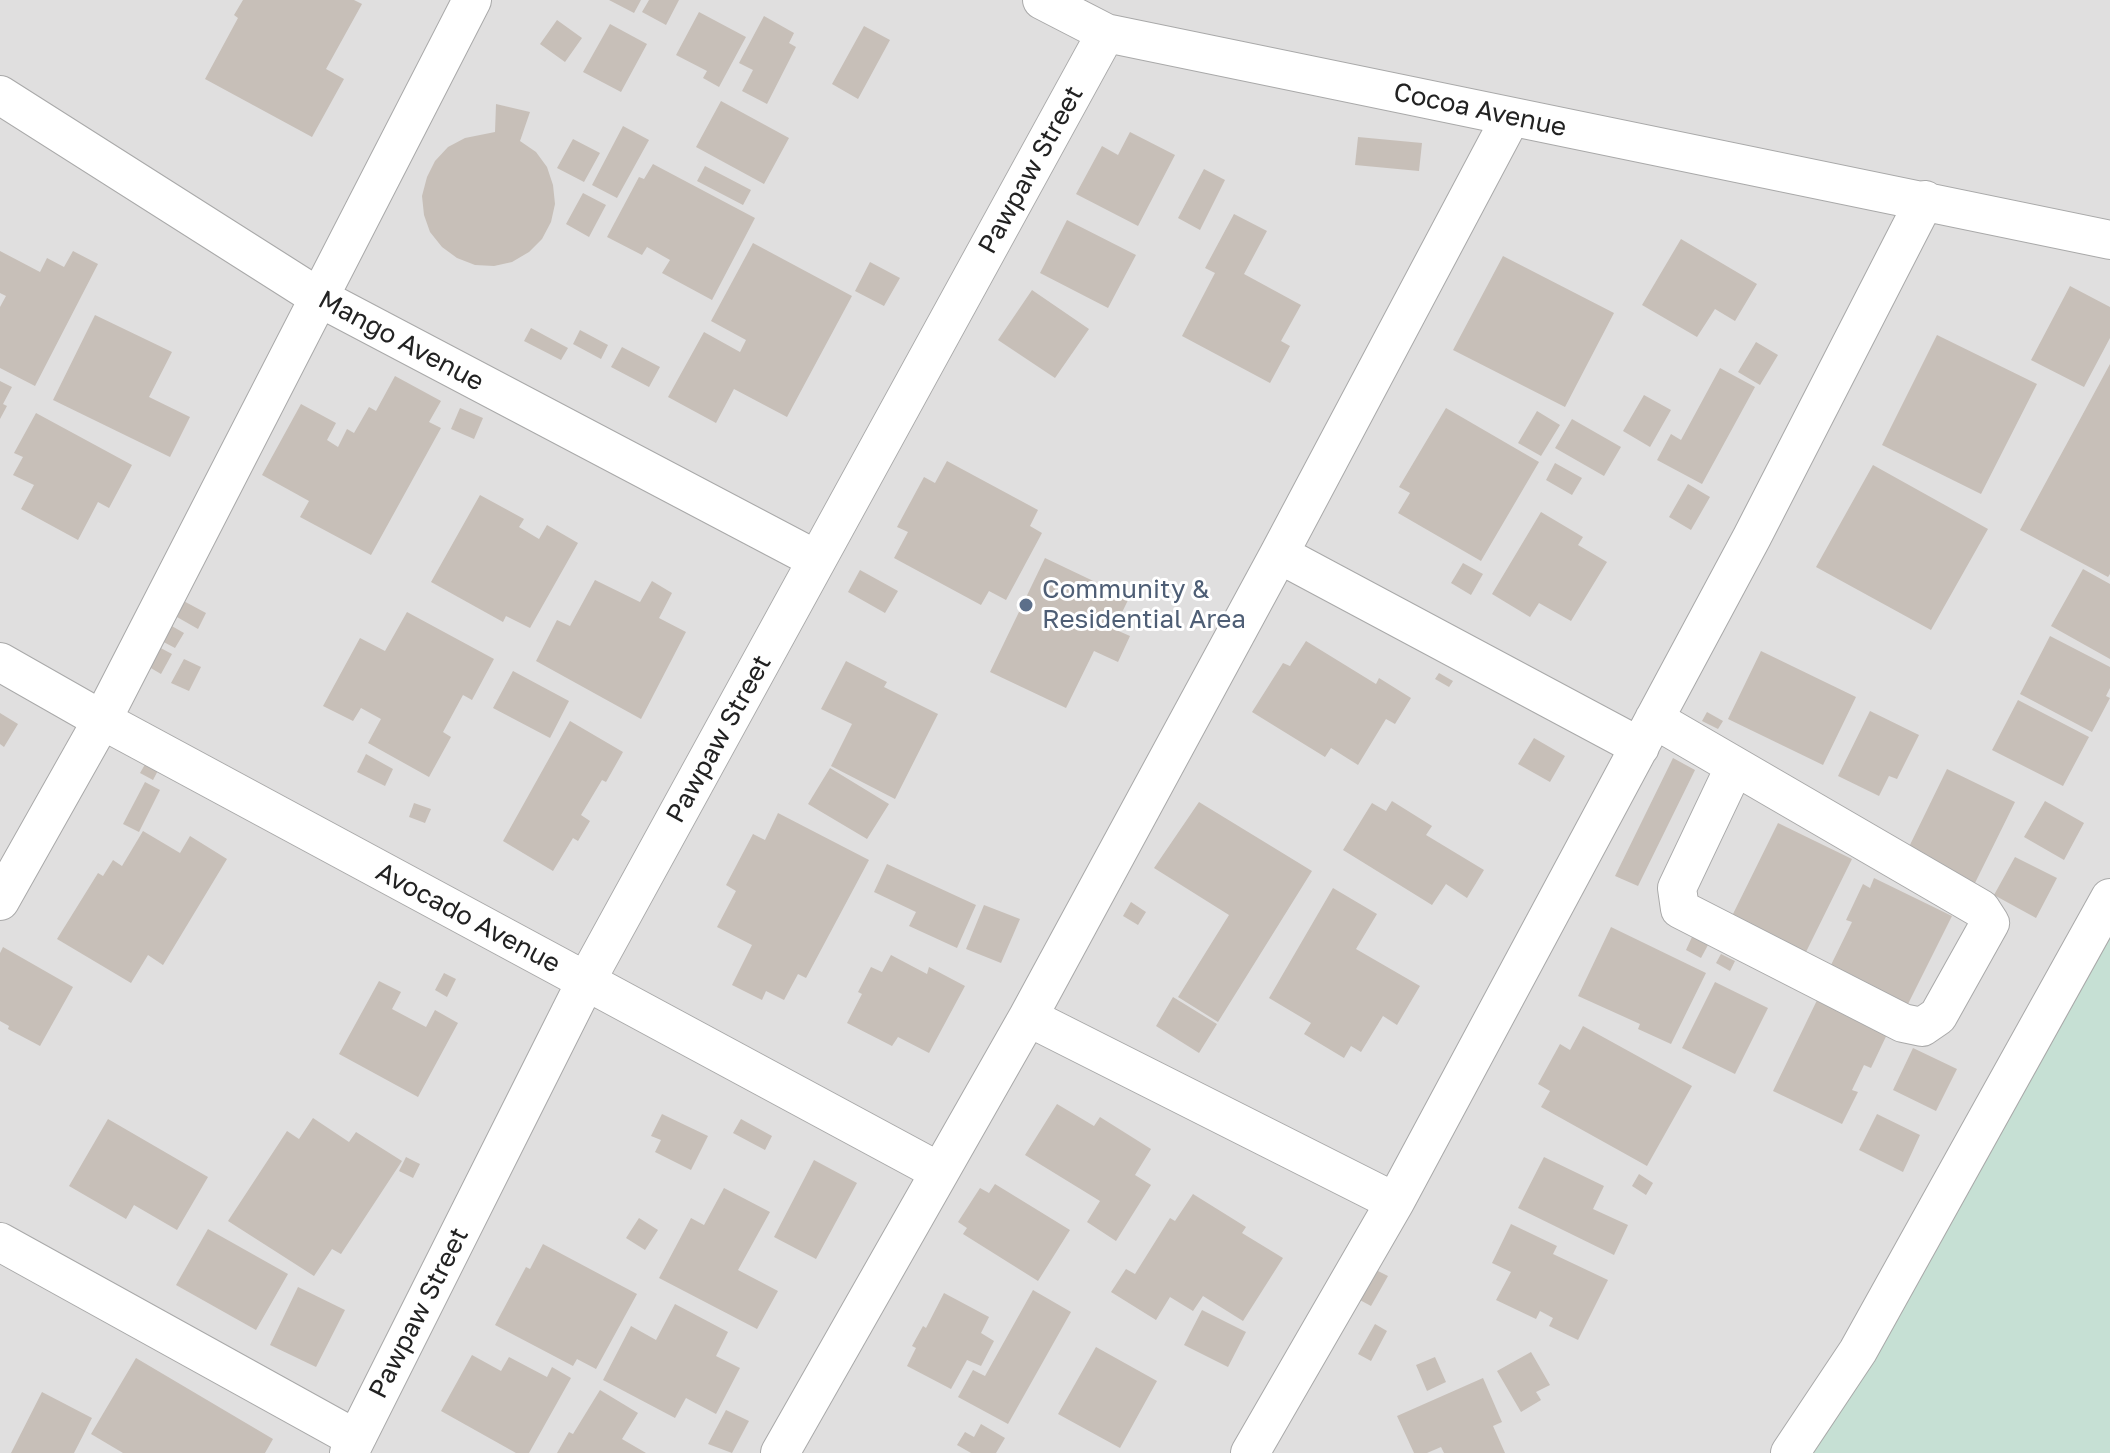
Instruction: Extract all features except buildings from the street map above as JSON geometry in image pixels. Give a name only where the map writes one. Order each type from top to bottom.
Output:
[{"type":"street","points":[[0,901],[102,720],[472,0]]},
{"type":"street","name":"Cocoa Avenue","points":[[1042,0],[1106,33],[2110,240]]},
{"type":"street","name":"Pawpaw Street","points":[[352,1446],[586,981],[1106,33]]},
{"type":"street","name":"Mango Avenue","points":[[0,95],[318,297],[817,560]]},
{"type":"street","points":[[780,1453],[1028,1017],[1511,117]]},
{"type":"street","points":[[1250,1453],[1395,1202],[1752,537],[1925,200]]},
{"type":"street","points":[[1279,554],[1647,733],[1735,766],[1981,909],[1990,923],[1938,1016],[1922,1027],[1903,1023],[1680,909],[1677,888],[1735,766]]},
{"type":"street","name":"Avocado Avenue","points":[[0,662],[938,1171]]},
{"type":"street","points":[[1790,1453],[1858,1351],[2110,898]]},
{"type":"street","points":[[1028,1017],[1395,1202]]},
{"type":"street","points":[[0,1242],[352,1446]]},
{"type":"shaded area","points":[[0,0],[2110,0],[2110,921],[1791,1453],[0,1453]]},
{"type":"green space","points":[[2110,921],[2110,1453],[1791,1453]]},
{"type":"place","name":"Community & Residential Area","points":[[1026,605]]}]
